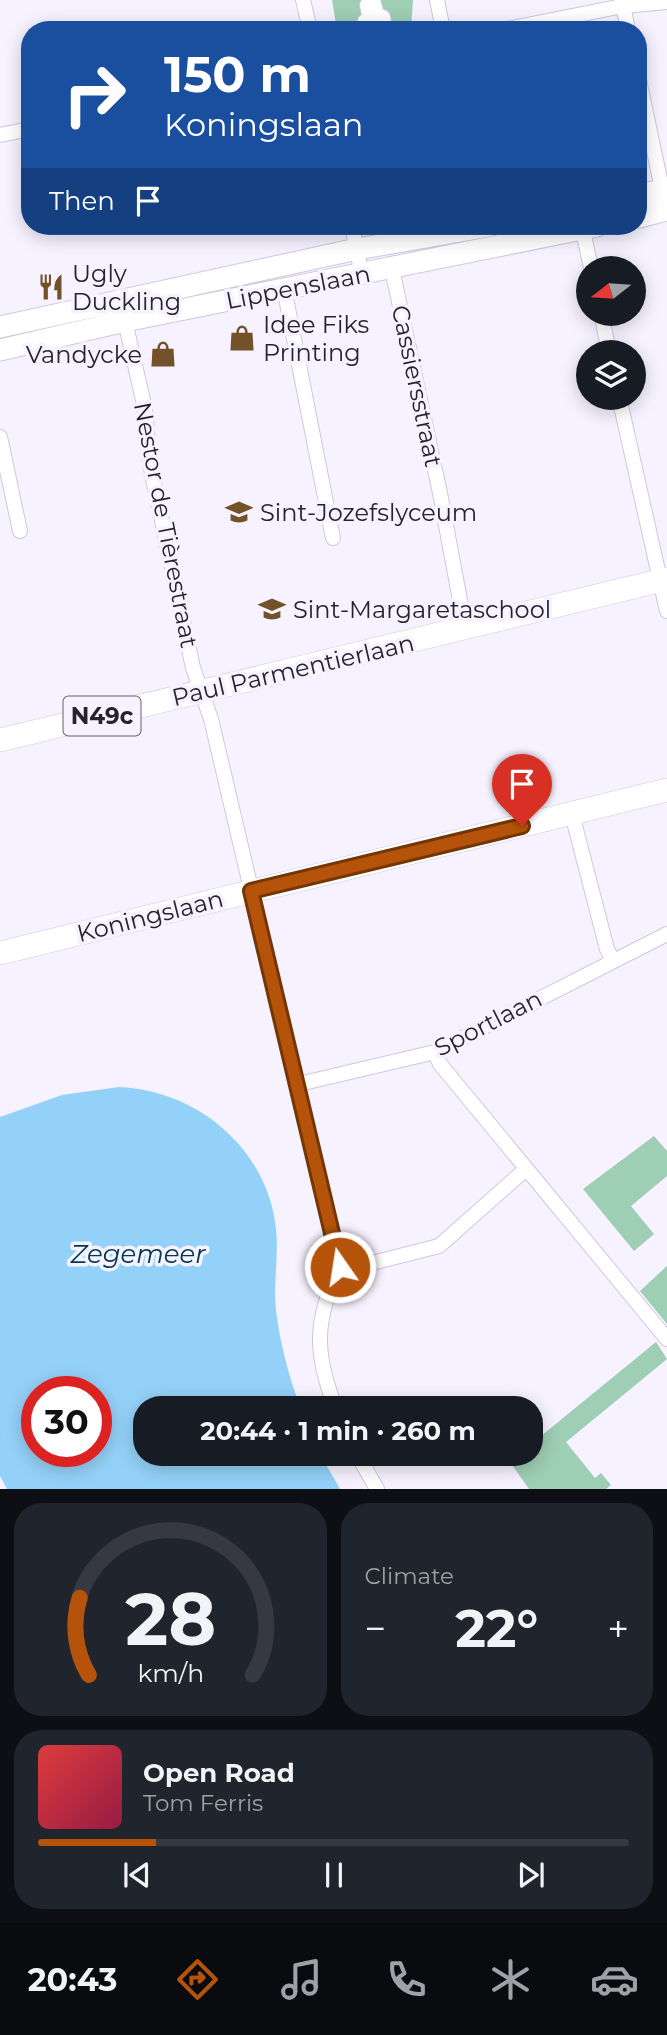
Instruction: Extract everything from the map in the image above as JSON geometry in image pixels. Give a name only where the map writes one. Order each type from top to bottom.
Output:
[{"type":"main road","points":[[647,196],[666,200]]},
{"type":"main road","points":[[647,211],[666,200]]},
{"type":"main road","name":"Lippenslaan","points":[[0,327],[357,249],[436,235]]},
{"type":"main road","name":"Lippenslaan","points":[[0,351],[125,321],[550,235]]},
{"type":"main road","name":"Paul Parmentierlaan","points":[[0,740],[663,580]]},
{"type":"main road","name":"Koningslaan","points":[[0,953],[667,790]]},
{"type":"street","points":[[303,0],[308,21]]},
{"type":"street","points":[[365,21],[370,20],[370,0]]},
{"type":"street","points":[[370,0],[376,21]]},
{"type":"street","points":[[437,0],[441,21]]},
{"type":"street","points":[[542,21],[623,3],[667,2]]},
{"type":"street","points":[[623,3],[626,21]]},
{"type":"street","points":[[647,116],[666,200]]},
{"type":"street","points":[[0,135],[21,131]]},
{"type":"street","points":[[354,235],[362,275]]},
{"type":"street","points":[[488,235],[491,248]]},
{"type":"street","points":[[588,235],[590,256]]},
{"type":"street","name":"Cassiersstraat","points":[[392,269],[465,627]]},
{"type":"street","points":[[284,288],[333,538]]},
{"type":"street","name":"Nestor de Tièrestraat","points":[[125,321],[145,410],[153,478],[193,668],[204,691],[299,1084],[340,1267]]},
{"type":"street","points":[[622,410],[663,580],[667,611]]},
{"type":"street","points":[[0,437],[20,531]]},
{"type":"street","points":[[572,814],[607,949],[612,959]]},
{"type":"street","name":"Sportlaan","points":[[299,1084],[435,1052],[612,959],[667,934]]},
{"type":"street","points":[[435,1052],[440,1064],[667,1339]]},
{"type":"street","points":[[332,1396],[321,1357],[319,1331],[326,1295],[340,1267],[368,1264],[439,1245],[526,1169]]},
{"type":"street","points":[[364,1466],[377,1489]]},
{"type":"green space","points":[[332,0],[366,0],[367,21],[336,21]]},
{"type":"green space","points":[[373,0],[413,0],[412,21],[379,21]]},
{"type":"green space","points":[[654,1136],[667,1151],[667,1176],[631,1206],[654,1234],[634,1251],[583,1189]]},
{"type":"green space","points":[[667,1266],[667,1324],[640,1291]]},
{"type":"green space","points":[[656,1342],[667,1359],[566,1442],[595,1478],[601,1473],[611,1485],[606,1489],[529,1489],[513,1466],[543,1466],[543,1434]]},
{"type":"water","name":"Zegemeer","points":[[119,1087],[148,1091],[175,1099],[201,1112],[224,1129],[259,1173],[270,1200],[277,1239],[275,1300],[278,1323],[297,1396],[133,1396],[133,1466],[327,1466],[340,1489],[7,1489],[0,1476],[0,1117],[62,1095]]},
{"type":"place","name":"Ugly Duckling","points":[[51,287]]},
{"type":"place","name":"Idee Fiks Printing","points":[[242,338]]},
{"type":"place","name":"Vandycke","points":[[163,354]]},
{"type":"place","name":"Sint-Jozefslyceum","points":[[239,512]]},
{"type":"place","name":"Sint-Margaretaschool","points":[[272,609]]},
{"type":"route","points":[[340,1267],[295,1065],[251,891],[522,826]]}]
